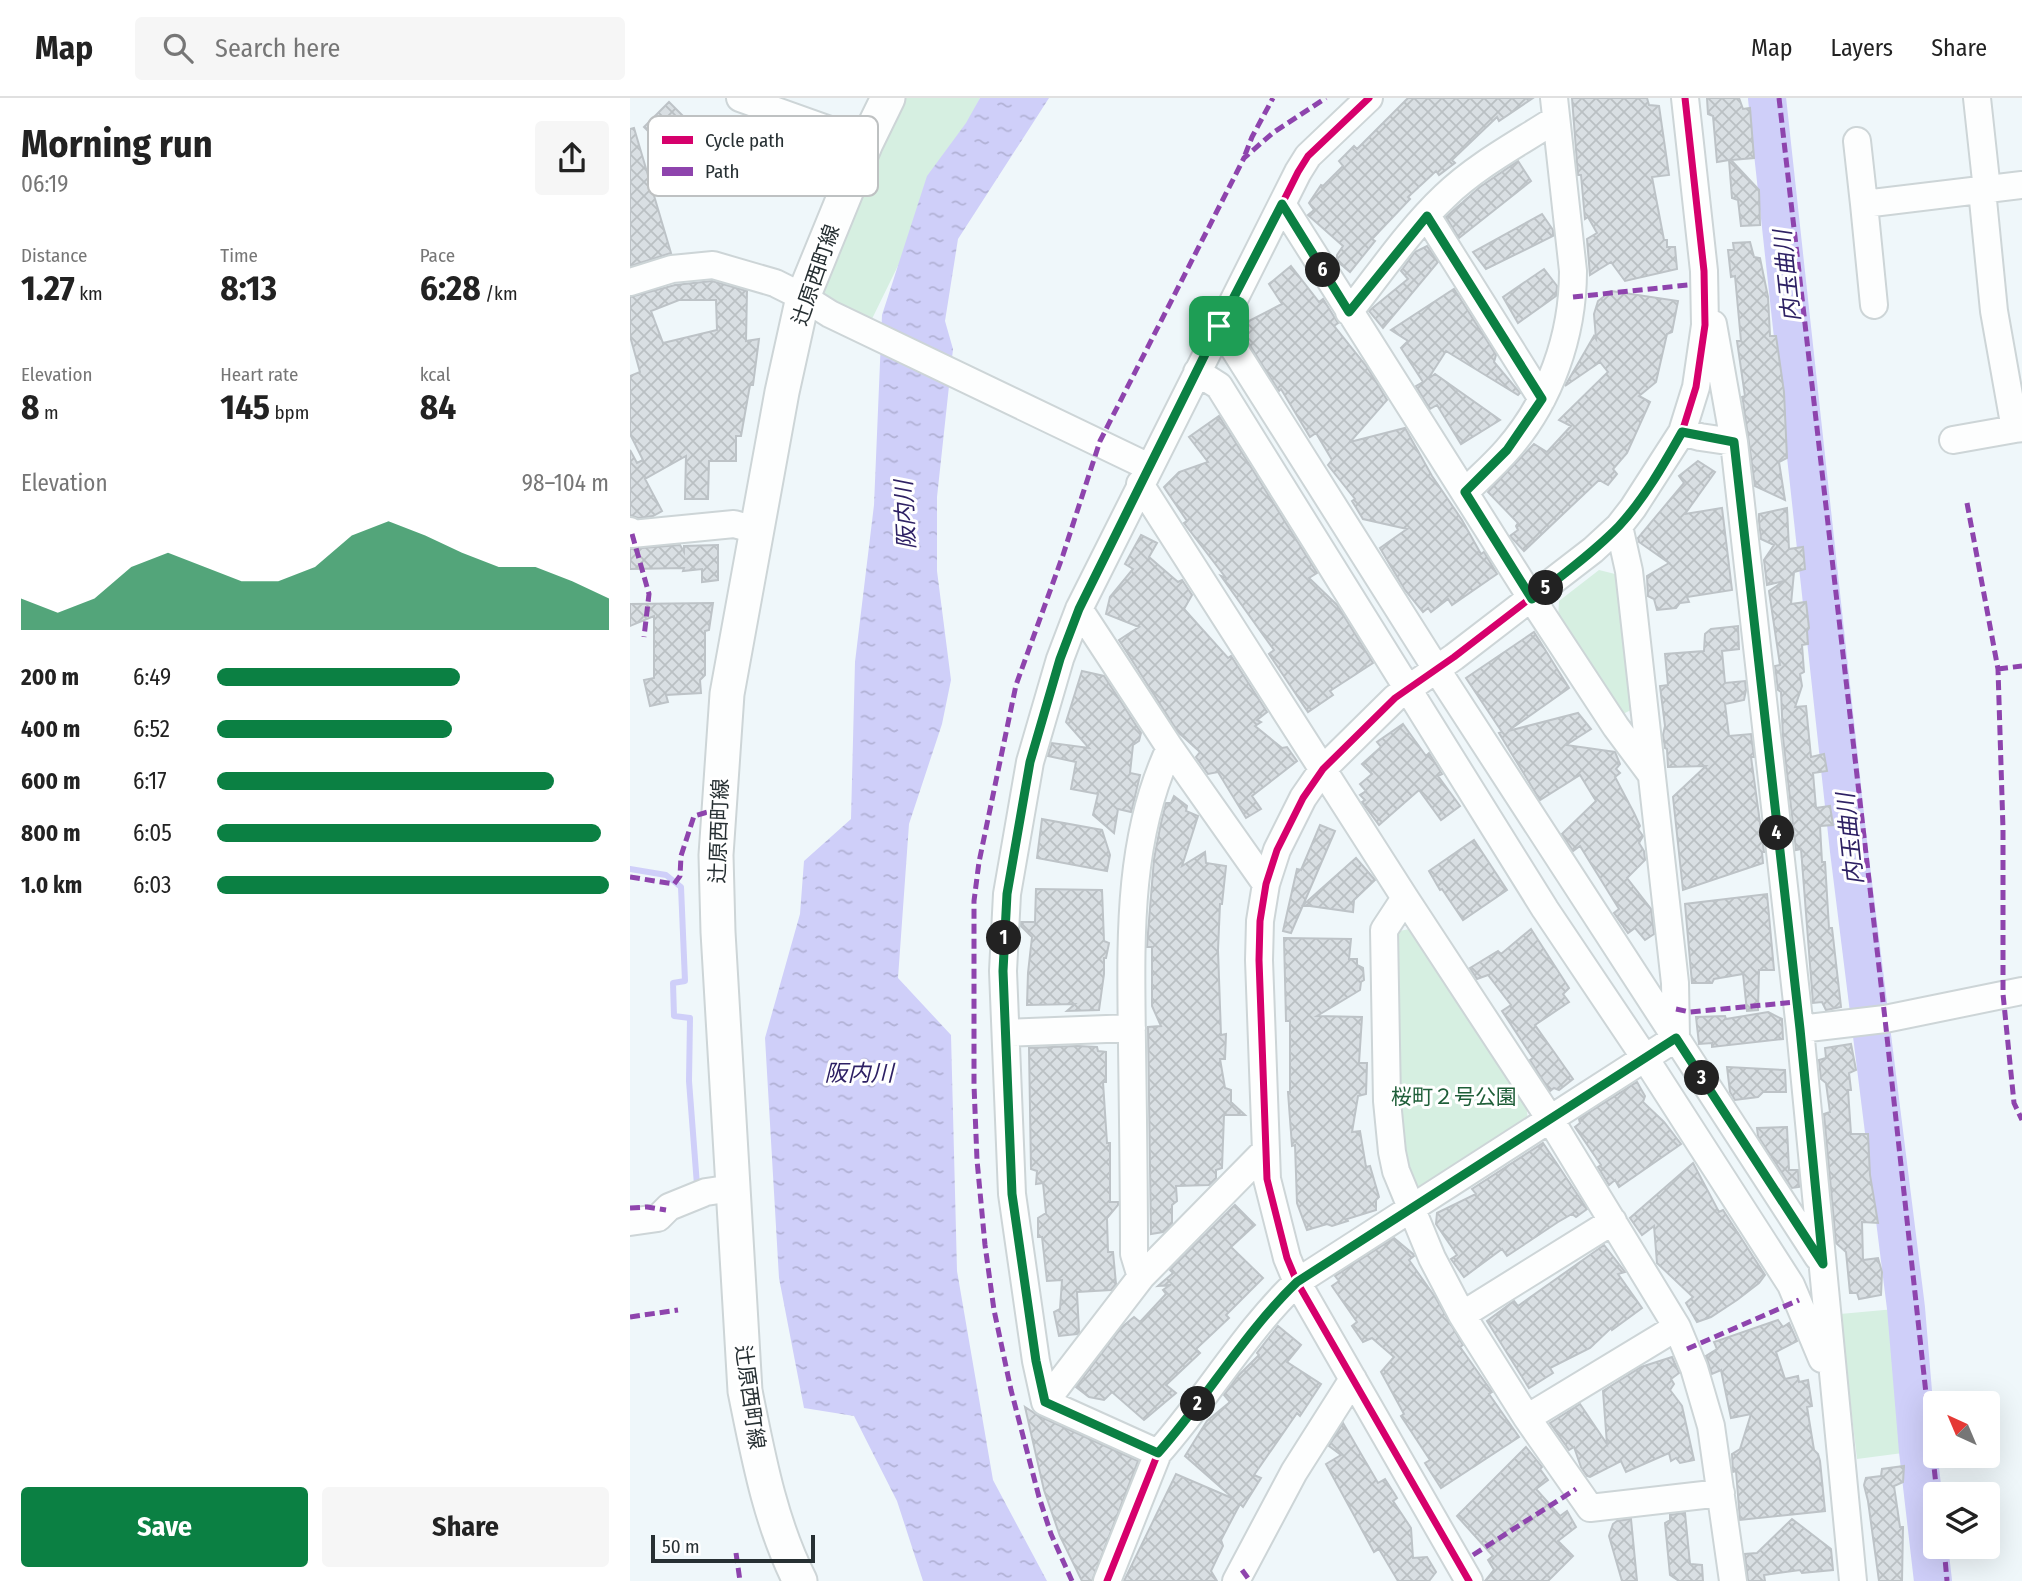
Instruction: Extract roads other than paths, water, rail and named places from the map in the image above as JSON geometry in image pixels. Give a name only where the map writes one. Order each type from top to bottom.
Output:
[{"type":"main road","name":"辻原西町線","points":[[878,118],[888,98]]},
{"type":"main road","name":"辻原西町線","points":[[800,1581],[769,1501],[745,1391],[716,855],[727,694],[782,392],[817,305],[850,196]]},
{"type":"street","points":[[740,98],[790,116]]},
{"type":"street","points":[[1045,1402],[1036,1361],[1012,1194],[1004,925],[1022,806],[1043,714],[1079,609],[1282,204],[1308,156],[1369,98]]},
{"type":"street","points":[[1685,98],[1704,271],[1734,442],[1800,1029],[1853,1581]]},
{"type":"street","points":[[1953,439],[2018,428],[1994,311],[1977,98]]},
{"type":"street","points":[[1349,312],[1427,216],[1464,179],[1555,108]]},
{"type":"street","points":[[1465,492],[1507,450],[1542,399],[1562,352],[1573,297],[1573,271],[1555,108]]},
{"type":"street","points":[[1857,141],[1874,305]]},
{"type":"street","points":[[1864,204],[2022,186]]},
{"type":"street","points":[[1282,204],[1532,599],[1616,727],[1652,776]]},
{"type":"street","points":[[1427,216],[1542,399]]},
{"type":"street","points":[[630,282],[672,270],[713,265],[775,284],[1039,412],[1145,475],[1323,769],[1550,1119],[1677,1327],[1707,1409],[1733,1581]]},
{"type":"street","points":[[1469,1581],[1297,1282],[1287,1258],[1267,1179],[1265,1150],[1259,960],[1260,921],[1266,884],[1277,850],[1303,798],[1323,769],[1395,698],[1532,599],[1593,550],[1619,526],[1641,497],[1682,432],[1696,387],[1705,325],[1704,271]]},
{"type":"street","points":[[1219,326],[1437,670],[1823,1264]]},
{"type":"street","points":[[1197,372],[1219,386],[1545,909],[1645,1058],[1791,1285],[1813,1334],[1836,1397]]},
{"type":"street","points":[[1682,432],[1734,442]]},
{"type":"street","points":[[630,531],[632,534],[734,524],[756,530]]},
{"type":"street","points":[[1619,526],[1629,571],[1652,776],[1675,983],[1676,1038]]},
{"type":"street","points":[[1079,609],[1170,748],[1266,884]]},
{"type":"street","points":[[1142,1277],[1134,1254],[1131,948],[1135,875],[1155,779],[1170,748]]},
{"type":"street","points":[[1405,898],[1384,930],[1384,1028],[1392,1152],[1396,1171],[1411,1210],[1462,1315],[1527,1418],[1590,1508],[1721,1493]]},
{"type":"street","points":[[1800,1029],[1884,1019],[2022,991]]},
{"type":"street","points":[[1006,1033],[1132,1028]]},
{"type":"street","points":[[1107,1581],[1158,1453],[1178,1432],[1272,1307],[1297,1282],[1676,1038]]},
{"type":"street","points":[[1045,1402],[1142,1277],[1265,1150]]},
{"type":"street","points":[[630,1222],[658,1218],[669,1207],[706,1192],[733,1188]]},
{"type":"street","points":[[1462,1315],[1613,1221]]},
{"type":"street","points":[[1527,1418],[1677,1327]]},
{"type":"street","points":[[1236,1581],[1294,1472],[1353,1379]]},
{"type":"street","points":[[1045,1402],[1158,1453]]},
{"type":"water","name":"阪内川","points":[[980,98],[1049,98],[958,239],[945,321],[953,349],[937,497],[937,571],[951,680],[942,724],[909,824],[898,978],[951,1035],[957,1271],[993,1480],[1047,1581],[923,1581],[897,1501],[854,1416],[804,1408],[779,1278],[765,1038],[800,914],[804,861],[851,819],[855,662],[874,505],[882,315],[927,176],[966,123]]},
{"type":"waterway","name":"内玉曲川","points":[[1767,98],[1849,851],[1906,1308],[1918,1451],[1933,1581]]},
{"type":"waterway","points":[[630,869],[666,875],[681,887],[685,981],[673,983],[674,1016],[690,1018],[689,1081],[697,1185]]},
{"type":"park label","name":"桜町２号公園","points":[[1454,1097]]}]
